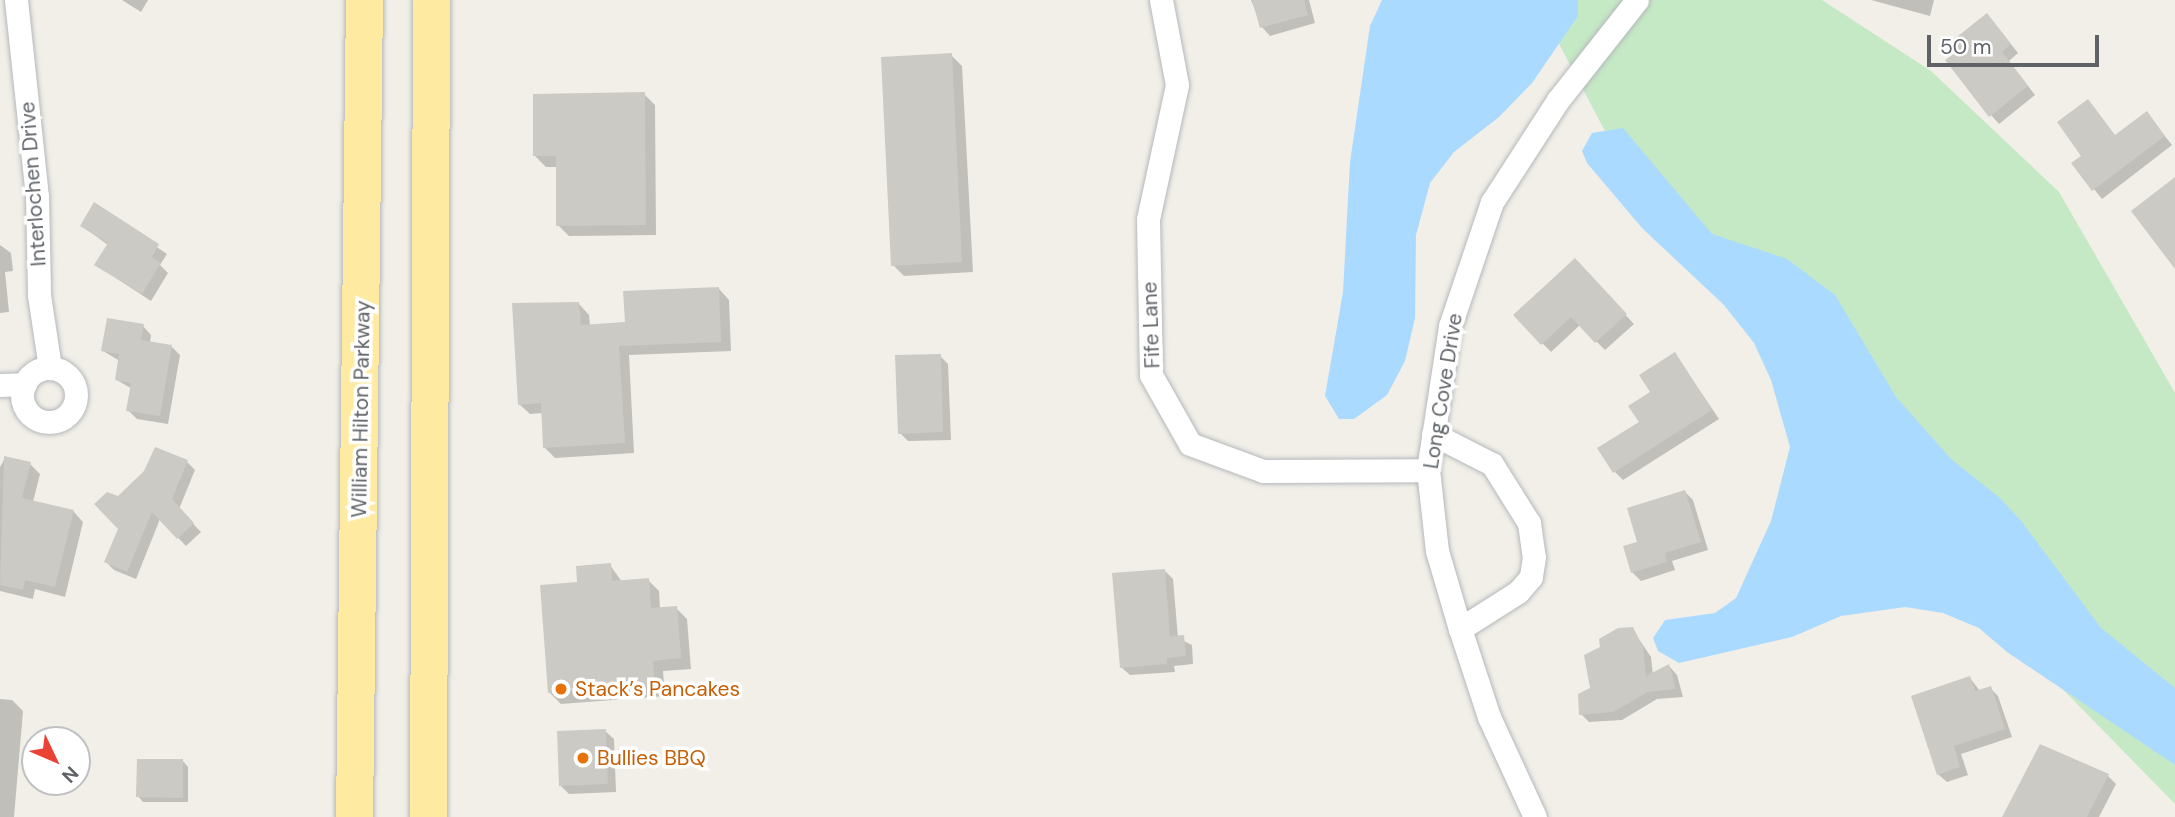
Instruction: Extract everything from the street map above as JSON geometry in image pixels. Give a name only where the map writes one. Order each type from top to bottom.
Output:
[{"type":"highway","name":"William Hilton Parkway","points":[[354,817],[364,0]]},
{"type":"highway","points":[[428,817],[431,0]]},
{"type":"street","name":"Interlochen Drive","points":[[16,0],[10,39],[37,197],[39,295],[50,368]]},
{"type":"street","name":"Fife Lane","points":[[1161,0],[1177,85],[1148,219],[1151,375],[1190,444],[1263,471],[1428,470]]},
{"type":"street","name":"Long Cove Drive","points":[[1535,817],[1489,717],[1460,629],[1437,551],[1428,470],[1450,326],[1492,202],[1558,100],[1637,0]]},
{"type":"street","points":[[50,368],[69,376],[77,395],[68,414],[60,420],[49,422],[30,414],[22,394],[25,384],[39,370],[50,368]]},
{"type":"street","points":[[0,384],[25,384]]},
{"type":"street","points":[[1433,434],[1492,464],[1529,523],[1534,557],[1531,577],[1518,592],[1460,629]]},
{"type":"green space","points":[[1536,0],[1822,0],[1931,71],[2059,192],[2175,393],[2175,804],[1907,530],[1627,173]]},
{"type":"water","points":[[1382,0],[1578,0],[1578,16],[1532,83],[1499,117],[1454,152],[1430,183],[1416,235],[1415,318],[1405,361],[1387,395],[1354,419],[1339,419],[1325,396],[1343,292],[1350,162],[1370,26]]},
{"type":"water","points":[[1623,128],[1712,234],[1787,259],[1835,295],[1896,397],[1951,459],[2000,498],[2022,522],[2101,628],[2175,688],[2175,765],[2007,652],[1979,628],[1943,613],[1905,607],[1841,616],[1792,637],[1679,663],[1658,651],[1653,638],[1665,620],[1715,613],[1736,598],[1771,521],[1790,447],[1771,380],[1754,343],[1724,305],[1642,228],[1587,163],[1582,151],[1592,133]]},
{"type":"building","points":[[1252,0],[1304,0],[1308,15],[1260,28]]},
{"type":"building","points":[[1987,13],[2011,44],[2002,52],[2028,86],[1989,117],[1945,60],[1955,53],[1948,44]]},
{"type":"building","points":[[952,53],[962,262],[891,266],[881,57]]},
{"type":"building","points":[[645,92],[646,225],[556,226],[556,156],[533,156],[533,94]]},
{"type":"building","points":[[2088,99],[2115,135],[2147,111],[2165,136],[2092,191],[2071,163],[2081,156],[2057,122]]},
{"type":"building","points":[[2175,177],[2175,269],[2131,211]]},
{"type":"building","points":[[94,202],[159,244],[152,257],[161,263],[142,294],[94,265],[108,243],[80,226]]},
{"type":"building","points":[[1575,258],[1627,314],[1595,343],[1571,317],[1541,345],[1513,315]]},
{"type":"building","points":[[719,287],[721,342],[619,346],[625,443],[543,448],[541,403],[518,405],[512,303],[579,302],[581,325],[625,322],[623,291]]},
{"type":"building","points":[[107,318],[144,324],[141,340],[172,345],[160,416],[126,411],[131,383],[115,380],[119,354],[101,351]]},
{"type":"building","points":[[1675,352],[1712,410],[1613,473],[1597,448],[1639,422],[1628,406],[1650,392],[1639,375]]},
{"type":"building","points":[[941,354],[943,432],[898,434],[895,355]]},
{"type":"building","points":[[155,447],[188,460],[172,499],[194,523],[177,539],[152,512],[127,572],[104,562],[118,529],[94,504],[107,492],[118,496],[144,471]]},
{"type":"building","points":[[4,456],[31,462],[22,498],[74,510],[55,587],[25,580],[23,590],[0,585]]},
{"type":"building","points":[[1685,490],[1701,542],[1665,553],[1667,562],[1631,573],[1623,546],[1637,542],[1627,508]]},
{"type":"building","points":[[611,563],[612,581],[649,578],[651,608],[677,606],[681,658],[653,661],[655,685],[548,693],[540,585],[577,582],[576,566]]},
{"type":"building","points":[[1165,569],[1170,636],[1184,635],[1186,656],[1167,658],[1167,664],[1120,668],[1112,573]]},
{"type":"building","points":[[1633,627],[1643,647],[1646,676],[1669,664],[1676,689],[1648,692],[1613,712],[1579,715],[1578,694],[1590,688],[1584,655],[1600,647],[1599,639],[1618,628]]},
{"type":"building","points":[[1970,676],[1975,691],[1991,686],[2005,729],[1954,746],[1960,767],[1937,775],[1911,696]]},
{"type":"building","name":"Bullies BBQ","points":[[606,729],[608,784],[559,786],[557,731]]},
{"type":"building","points":[[2040,744],[2109,774],[2087,817],[2002,817]]},
{"type":"building","points":[[137,759],[183,759],[183,798],[136,797]]},
{"type":"place","name":"Stack’s Pancakes","points":[[561,689]]},
{"type":"place","name":"Bullies BBQ","points":[[583,758]]}]
